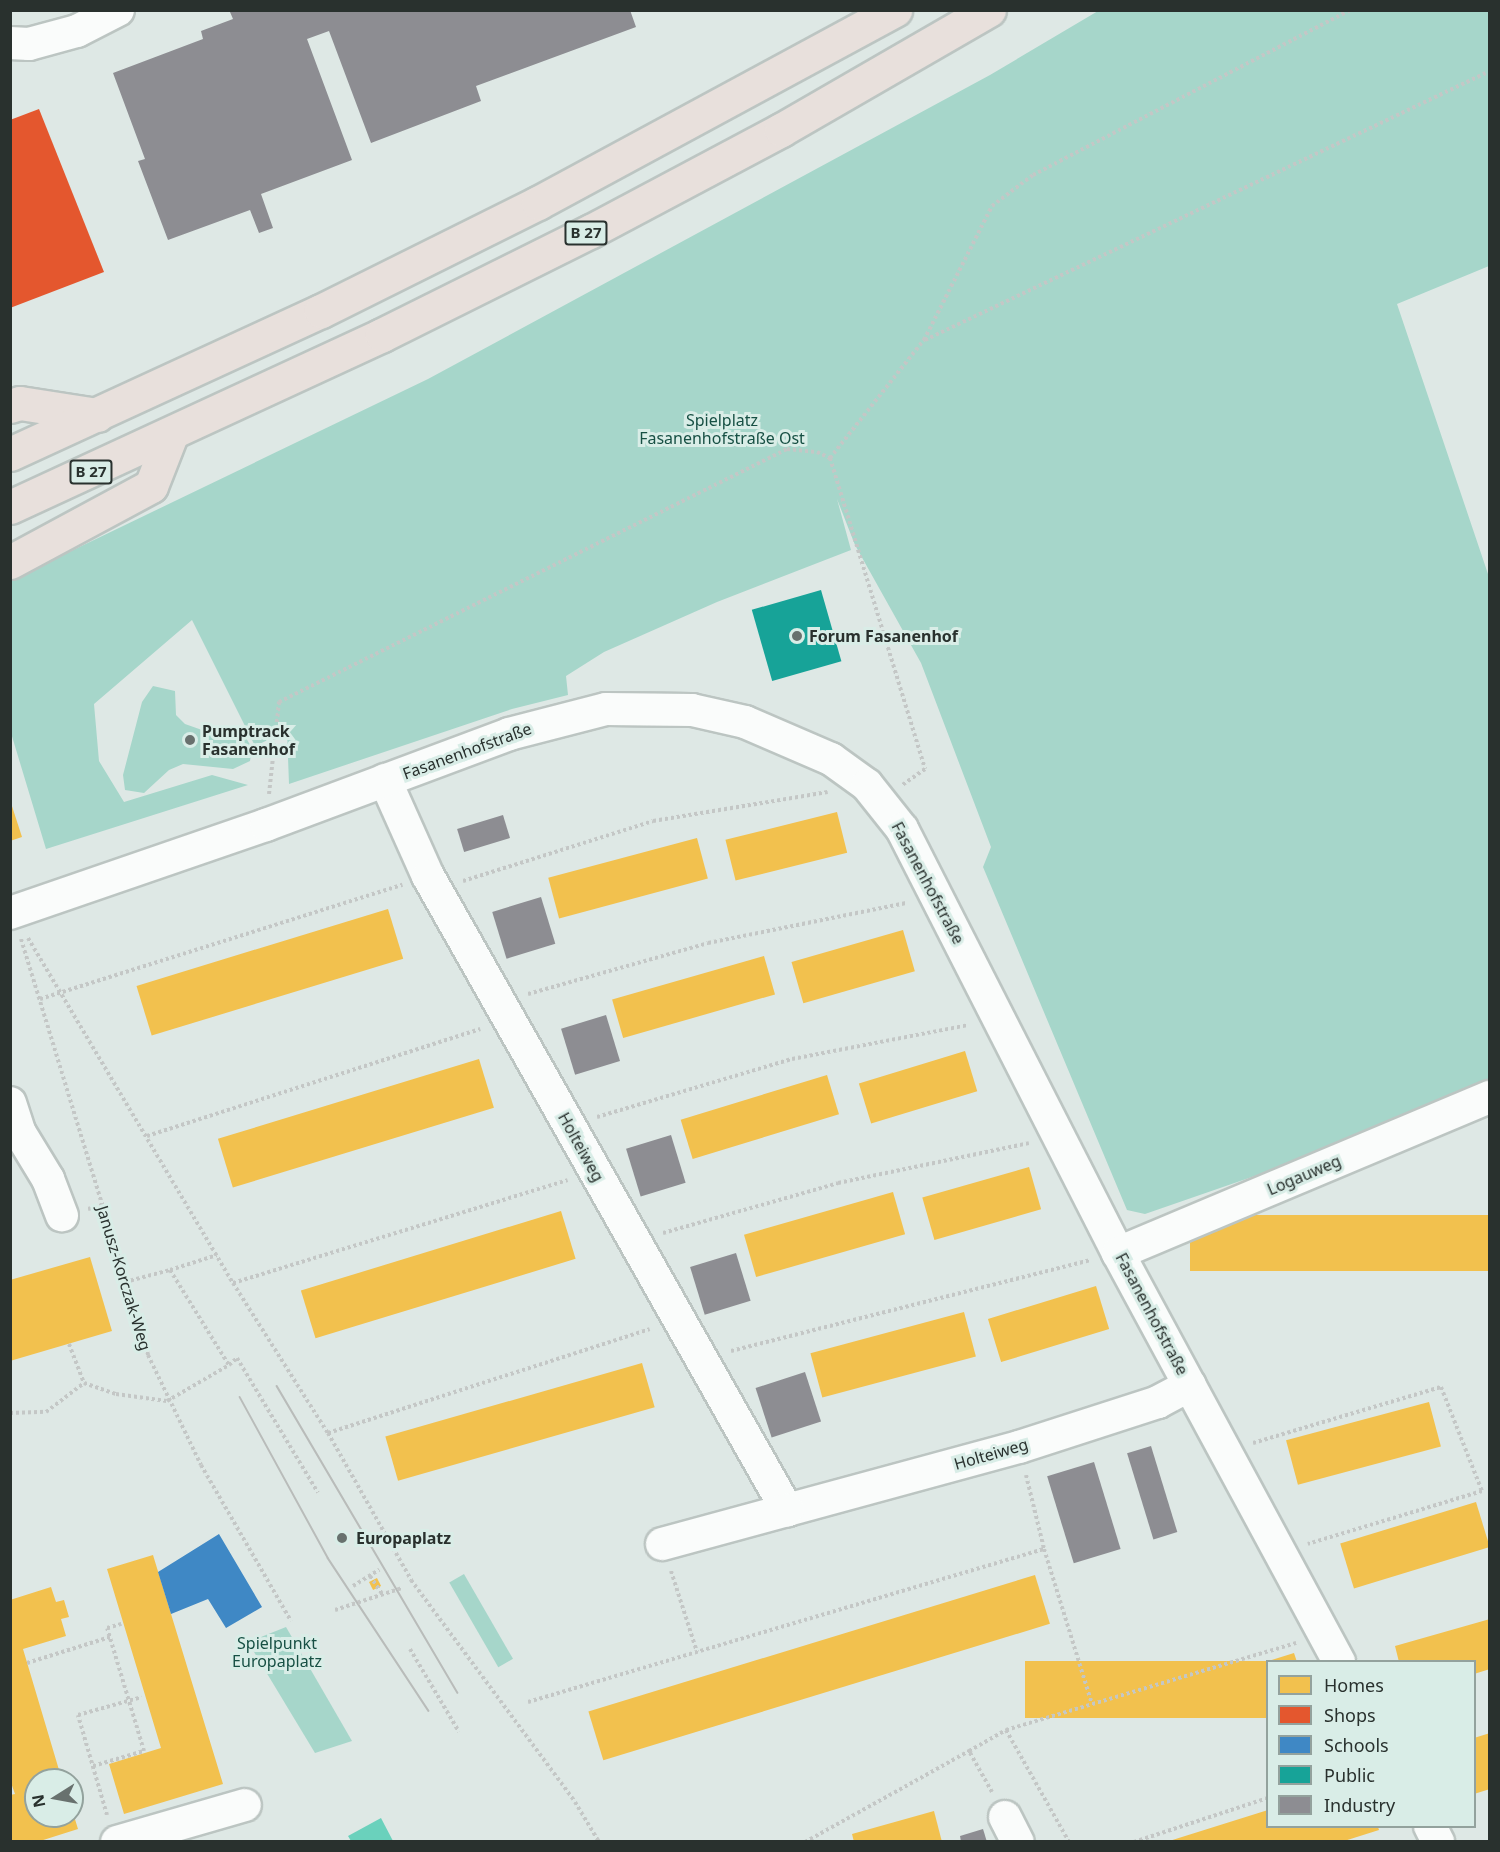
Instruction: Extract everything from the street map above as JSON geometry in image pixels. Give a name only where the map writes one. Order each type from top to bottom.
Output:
[{"type":"highway","points":[[10,454],[321,311],[538,203],[895,10]]},
{"type":"highway","name":"B 27","points":[[10,507],[171,435],[591,231],[781,130],[989,10]]},
{"type":"highway","points":[[10,406],[20,403],[97,415]]},
{"type":"highway","points":[[10,562],[151,486],[171,435]]},
{"type":"street","points":[[10,43],[29,44],[77,31],[118,10]]},
{"type":"street","name":"Fasanenhofstraße","points":[[11,913],[266,825],[385,780],[565,717],[642,706],[692,710],[745,722],[831,759],[874,793],[902,829],[1118,1253],[1338,1660]]},
{"type":"street","name":"Holteiweg","points":[[385,780],[432,883],[787,1510]]},
{"type":"street","name":"Logauweg","points":[[1118,1253],[1490,1097]]},
{"type":"street","points":[[10,1102],[20,1133],[48,1179],[62,1215]]},
{"type":"street","name":"Holteiweg","points":[[662,1544],[1019,1447],[1158,1402],[1190,1385]]},
{"type":"street","points":[[118,1841],[245,1805]]},
{"type":"street","points":[[1431,1828],[1438,1842]]},
{"type":"path","points":[[830,458],[924,340],[992,206],[1033,175],[1350,10]]},
{"type":"path","points":[[924,340],[1490,71]]},
{"type":"path","points":[[40,999],[432,883],[653,821],[874,793],[925,769],[830,458],[817,452],[787,449],[279,702],[266,825]]},
{"type":"path","points":[[147,1136],[504,1011],[708,943],[936,897]]},
{"type":"path","points":[[11,913],[62,993],[233,1283],[328,1433],[411,1581],[575,1803],[599,1842]]},
{"type":"path","name":"Janusz-Korczak-Weg","points":[[11,913],[40,999],[124,1282],[167,1401],[291,1621]]},
{"type":"path","points":[[569,1125],[792,1059],[998,1019]]},
{"type":"path","points":[[634,1241],[838,1183],[1059,1137]]},
{"type":"path","points":[[233,1283],[595,1172]]},
{"type":"path","points":[[701,1358],[1118,1253]]},
{"type":"path","points":[[124,1282],[217,1255]]},
{"type":"path","points":[[170,1270],[229,1365]]},
{"type":"path","points":[[328,1433],[679,1320]]},
{"type":"path","points":[[69,1344],[84,1383],[116,1394],[167,1401],[237,1358],[318,1492]]},
{"type":"path","points":[[10,1413],[46,1412],[84,1383]]},
{"type":"path","points":[[1226,1451],[1441,1387],[1482,1491],[1280,1553]]},
{"type":"path","points":[[1019,1447],[1044,1549],[1092,1704]]},
{"type":"path","points":[[662,1544],[698,1652]]},
{"type":"path","points":[[528,1702],[1044,1549]]},
{"type":"path","points":[[353,1586],[379,1570]]},
{"type":"path","points":[[370,1575],[382,1594]]},
{"type":"path","points":[[335,1610],[402,1588]]},
{"type":"path","points":[[93,1766],[144,1751],[107,1628],[122,1624]]},
{"type":"path","points":[[805,1842],[1006,1730],[1323,1634]]},
{"type":"path","points":[[27,1663],[110,1637]]},
{"type":"path","points":[[410,1649],[459,1732]]},
{"type":"path","points":[[118,1841],[107,1816],[78,1715],[142,1697]]},
{"type":"path","points":[[1006,1730],[1069,1842]]},
{"type":"path","points":[[969,1751],[1011,1829]]},
{"type":"path","points":[[1134,1842],[1266,1799]]},
{"type":"green space","name":"Spielplatz Fasanenhofstraße Ost","points":[[1098,11],[1489,11],[1489,266],[1397,304],[1489,577],[1489,1095],[1145,1214],[1127,1210],[983,867],[991,847],[921,663],[855,545],[837,499],[851,550],[717,602],[604,652],[566,676],[568,695],[512,709],[289,784],[287,731],[255,746],[192,620],[94,704],[99,761],[124,802],[212,775],[248,785],[46,849],[11,733],[11,580],[428,379],[990,75]]},
{"type":"green space","name":"Pumptrack Fasanenhof","points":[[153,686],[175,691],[176,715],[185,724],[202,730],[243,733],[252,748],[250,761],[233,769],[183,764],[169,770],[144,793],[125,790],[123,775],[142,702]]},
{"type":"green space","points":[[464,1574],[513,1659],[498,1667],[449,1583]]},
{"type":"green space","name":"Spielpunkt Europaplatz","points":[[286,1627],[352,1741],[315,1753],[248,1642]]},
{"type":"shaded area","points":[[381,1818],[393,1841],[351,1841],[348,1836]]},
{"type":"building: Homes","points":[[10,800],[22,837],[10,841]]},
{"type":"building: Homes","points":[[837,812],[847,853],[736,881],[725,840]]},
{"type":"building: Homes","points":[[697,838],[708,879],[559,918],[548,878]]},
{"type":"building: Homes","points":[[388,909],[403,959],[152,1036],[136,986]]},
{"type":"building: Homes","points":[[903,930],[915,971],[803,1003],[791,962]]},
{"type":"building: Homes","points":[[764,956],[775,994],[623,1038],[612,1000]]},
{"type":"building: Homes","points":[[965,1051],[977,1091],[871,1124],[859,1083]]},
{"type":"building: Homes","points":[[479,1059],[494,1108],[233,1188],[218,1139]]},
{"type":"building: Homes","points":[[827,1075],[839,1114],[693,1159],[681,1120]]},
{"type":"building: Homes","points":[[1029,1167],[1041,1209],[934,1240],[922,1198]]},
{"type":"building: Homes","points":[[893,1192],[905,1234],[756,1277],[744,1235]]},
{"type":"building: Homes","points":[[561,1211],[576,1259],[316,1338],[301,1291]]},
{"type":"building: Homes","points":[[1190,1215],[1490,1215],[1490,1271],[1190,1271]]},
{"type":"building: Homes","points":[[90,1257],[112,1331],[10,1361],[10,1280]]},
{"type":"building: Homes","points":[[1096,1286],[1109,1329],[1001,1362],[988,1319]]},
{"type":"building: Homes","points":[[964,1312],[976,1356],[822,1398],[810,1353]]},
{"type":"building: Homes","points":[[642,1363],[655,1407],[398,1481],[385,1437]]},
{"type":"building: Homes","points":[[1429,1402],[1441,1446],[1298,1485],[1286,1440]]},
{"type":"building: Homes","points":[[1476,1502],[1490,1547],[1354,1588],[1340,1544]]},
{"type":"building: Homes","points":[[153,1555],[223,1784],[124,1814],[109,1764],[161,1748],[107,1569]]},
{"type":"building: Homes","points":[[1035,1575],[1050,1624],[603,1760],[588,1712]]},
{"type":"building: Homes","points":[[377,1578],[381,1586],[373,1590],[369,1582]]},
{"type":"building: Homes","points":[[51,1587],[56,1602],[64,1600],[69,1617],[61,1619],[66,1636],[23,1649],[58,1768],[24,1768],[24,1828],[78,1829],[37,1842],[10,1842],[10,1795],[15,1794],[10,1780],[10,1600]]},
{"type":"building: Homes","points":[[1490,1619],[1490,1669],[1476,1673],[1476,1660],[1398,1660],[1395,1646]]},
{"type":"building: Homes","points":[[1294,1653],[1296,1660],[1271,1660]]},
{"type":"building: Homes","points":[[1025,1661],[1266,1661],[1266,1718],[1025,1718]]},
{"type":"building: Homes","points":[[1490,1733],[1490,1789],[1476,1793],[1476,1737]]},
{"type":"building: Homes","points":[[934,1811],[942,1842],[854,1842],[852,1834]]},
{"type":"building: Homes","points":[[1266,1811],[1266,1828],[1378,1828],[1379,1830],[1341,1842],[1166,1842]]},
{"type":"building: Shops","points":[[39,109],[104,272],[10,308],[10,120]]},
{"type":"building: Schools","points":[[219,1534],[262,1607],[226,1628],[208,1599],[171,1614],[158,1572]]},
{"type":"building: Public","name":"Forum Fasanenhof","points":[[821,590],[841,661],[772,681],[752,610]]},
{"type":"building: Industry","points":[[235,10],[630,10],[636,27],[476,86],[481,101],[371,143],[329,31],[307,39],[352,160],[261,194],[273,228],[259,233],[250,210],[168,240],[138,161],[145,159],[113,73],[203,39],[201,31],[233,19],[230,12]]},
{"type":"building: Industry","points":[[503,815],[510,838],[464,852],[457,829]]},
{"type":"building: Industry","points":[[541,897],[555,944],[507,959],[492,912]]},
{"type":"building: Industry","points":[[606,1015],[620,1061],[575,1075],[561,1029]]},
{"type":"building: Industry","points":[[671,1135],[686,1183],[641,1197],[626,1149]]},
{"type":"building: Industry","points":[[736,1253],[751,1301],[705,1315],[690,1267]]},
{"type":"building: Industry","points":[[805,1372],[821,1421],[772,1438],[756,1388]]},
{"type":"building: Industry","points":[[1151,1446],[1177,1532],[1153,1539],[1127,1453]]},
{"type":"building: Industry","points":[[1094,1462],[1121,1549],[1074,1563],[1047,1476]]},
{"type":"building: Industry","points":[[983,1829],[987,1842],[961,1842],[960,1836]]},
{"type":"tram line","points":[[277,1386],[458,1693]]},
{"type":"tram line","points":[[240,1397],[328,1558],[429,1711]]},
{"type":"place","name":"Forum Fasanenhof","points":[[797,636]]},
{"type":"place","name":"Pumptrack Fasanenhof","points":[[190,740]]},
{"type":"place","name":"Europaplatz","points":[[342,1538]]}]
